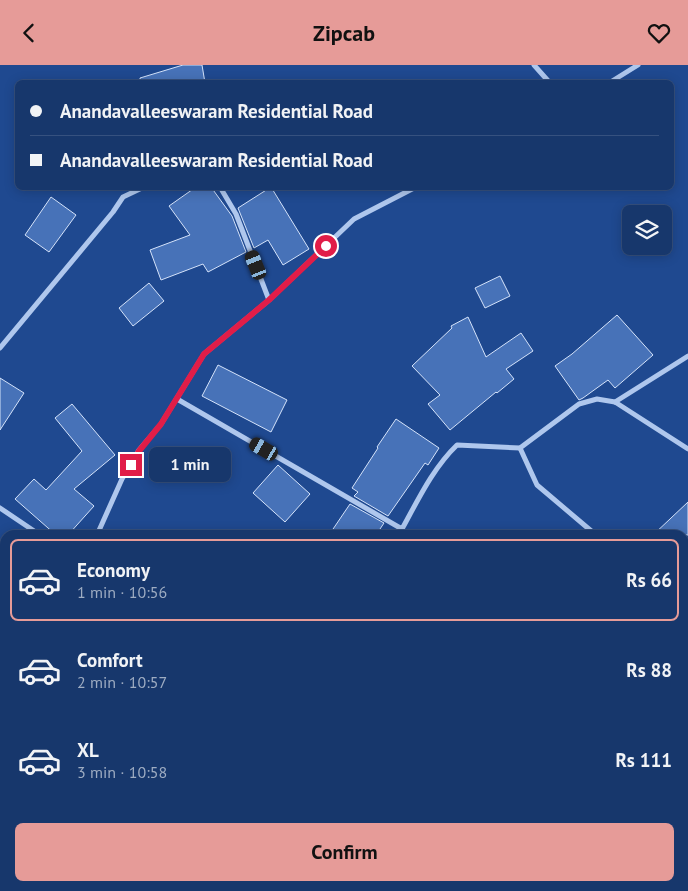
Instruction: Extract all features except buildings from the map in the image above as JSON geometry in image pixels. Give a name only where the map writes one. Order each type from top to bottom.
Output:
[{"type":"street","points":[[534,65],[547,80]]},
{"type":"street","points":[[614,80],[638,65]]},
{"type":"street","points":[[0,348],[113,212],[123,197],[138,190]]},
{"type":"street","points":[[222,190],[236,214],[269,300]]},
{"type":"street","points":[[99,530],[122,479],[139,451],[161,424],[204,354],[269,300],[354,219],[410,190]]},
{"type":"street","points":[[615,402],[688,356]]},
{"type":"street","points":[[177,399],[402,529],[445,456],[456,445],[520,448],[579,404],[597,399],[615,402],[688,449]]},
{"type":"street","points":[[520,448],[537,485],[590,530]]},
{"type":"street","points":[[0,508],[33,530]]},
{"type":"route","points":[[131,465],[139,451],[161,424],[204,354],[269,300],[326,246]]}]
